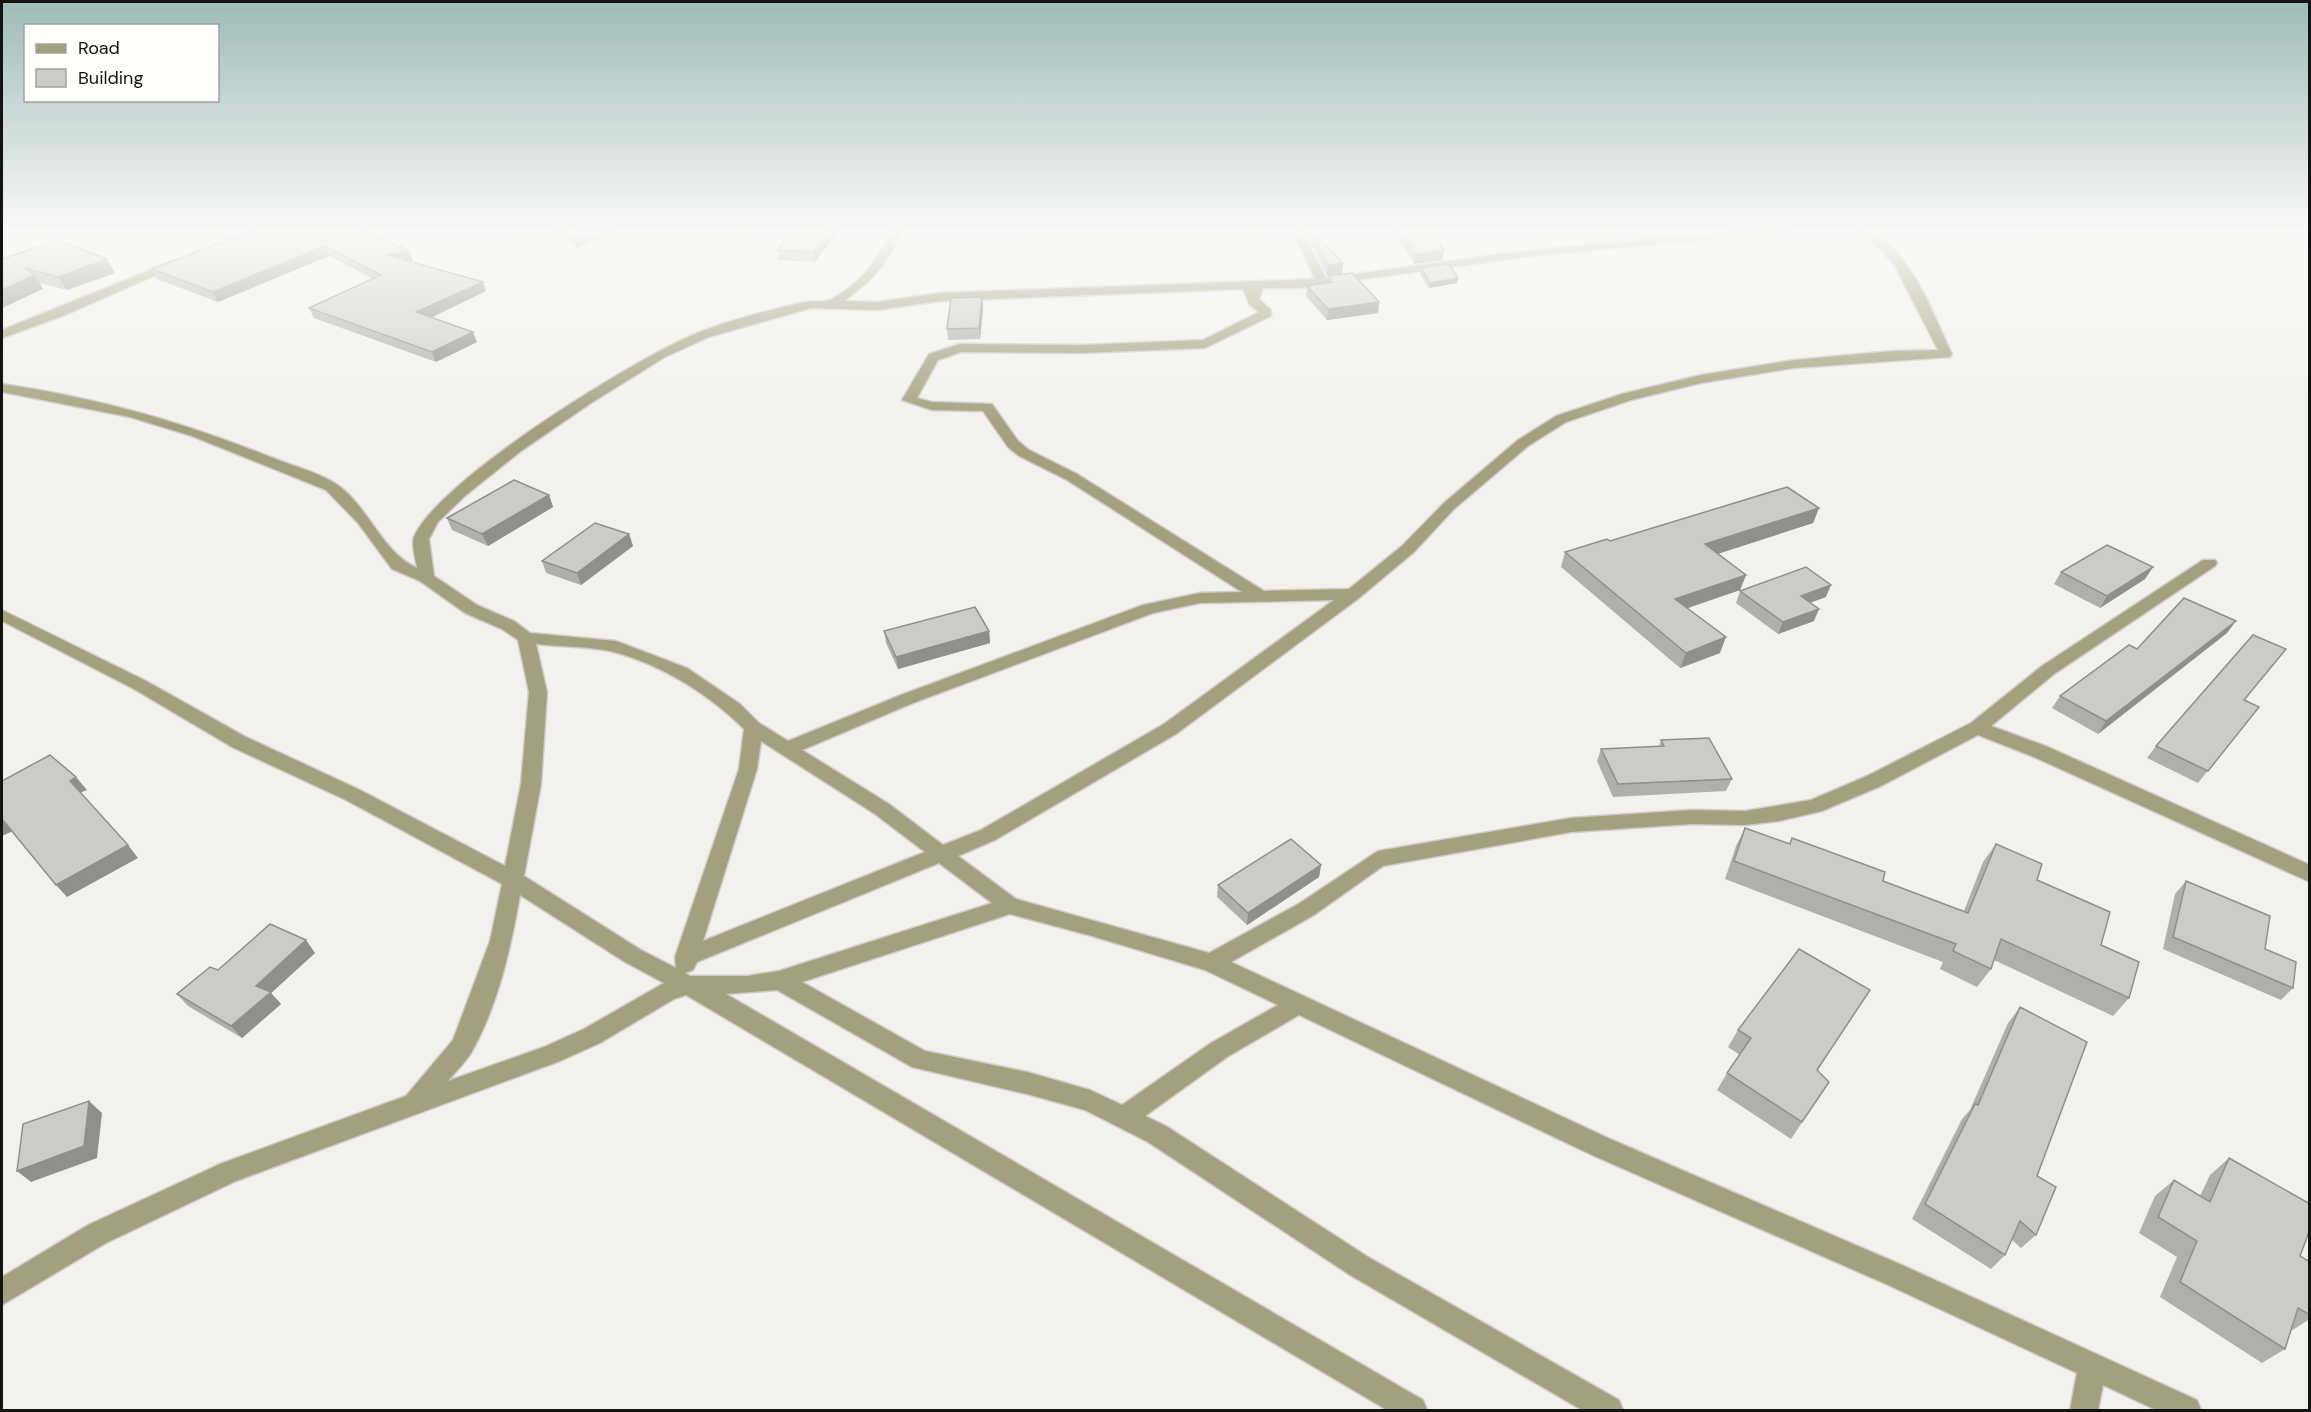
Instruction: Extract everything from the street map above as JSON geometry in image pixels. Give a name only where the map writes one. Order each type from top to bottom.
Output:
[{"type":"street","points":[[2,334],[101,295]]},
{"type":"street","points":[[833,304],[845,295]]},
{"type":"street","points":[[426,578],[421,539],[432,520],[461,492],[516,448],[586,400],[661,354],[705,334],[795,306],[833,304],[877,306],[940,297],[989,295]]},
{"type":"street","points":[[1254,295],[1256,296],[1252,298],[1255,304],[1267,313],[1204,344],[1102,348],[960,348],[933,357],[909,400],[932,406],[987,407],[1013,444],[1024,453],[1072,477],[1258,595]]},
{"type":"street","points":[[686,957],[988,835],[1132,753],[1170,729],[1271,652],[1353,594],[1408,549],[1449,506],[1523,442],[1543,428],[1583,410],[1701,380],[1794,364],[1893,355],[1946,354],[1915,295]]},
{"type":"street","points":[[2,388],[133,413],[196,433],[331,487],[363,520],[398,566],[426,578],[471,609],[508,625],[526,638],[596,643],[644,656],[709,689],[753,727],[882,809],[1010,906],[1092,927],[1211,963],[1600,1147],[1895,1275],[2187,1410]]},
{"type":"street","points":[[1211,963],[1307,909],[1378,860],[1571,825],[1647,819],[1745,818],[1779,814],[1815,806],[1874,781],[1977,728],[2048,670],[2209,563]]},
{"type":"street","points":[[786,749],[908,699],[1131,614],[1200,598],[1353,594]]},
{"type":"street","points":[[2,615],[140,685],[239,742],[353,795],[513,880],[633,956],[685,983],[1413,1410]]},
{"type":"street","points":[[415,1103],[462,1047],[478,1010],[501,941],[531,784],[538,692],[526,638]]},
{"type":"street","points":[[685,983],[686,957],[748,770],[753,727]]},
{"type":"street","points":[[1977,728],[2041,752],[2310,874]]},
{"type":"street","points":[[2,1292],[98,1234],[228,1172],[552,1054],[592,1036],[685,983],[747,985],[779,980],[1010,906]]},
{"type":"street","points":[[779,980],[920,1060],[1027,1083],[1090,1101],[1157,1134],[1359,1266],[1609,1410]]},
{"type":"street","points":[[1124,1117],[1219,1050],[1299,1004]]},
{"type":"street","points":[[2084,1410],[2093,1366]]},
{"type":"building","points":[[338,295],[454,295],[416,312],[473,332],[432,352],[309,308]]},
{"type":"building","points":[[1315,295],[1372,295],[1379,302],[1328,309]]},
{"type":"building","points":[[982,297],[979,328],[947,329],[951,298]]},
{"type":"building","points":[[514,480],[549,495],[482,534],[447,518]]},
{"type":"building","points":[[1787,487],[1819,508],[1705,544],[1746,575],[1675,599],[1726,637],[1686,653],[1565,552],[1607,539],[1610,541]]},
{"type":"building","points":[[595,523],[629,534],[577,573],[542,561]]},
{"type":"building","points":[[2107,545],[2153,567],[2107,596],[2061,572]]},
{"type":"building","points":[[1806,567],[1831,585],[1801,596],[1819,609],[1783,622],[1740,591]]},
{"type":"building","points":[[2184,598],[2236,621],[2106,721],[2060,696],[2129,645],[2137,649]]},
{"type":"building","points":[[975,607],[989,631],[896,657],[884,631]]},
{"type":"building","points":[[2253,635],[2286,649],[2244,700],[2259,707],[2208,771],[2156,746]]},
{"type":"building","points":[[1709,738],[1732,779],[1618,784],[1601,749],[1664,746],[1661,740]]},
{"type":"building","points":[[50,755],[76,777],[70,781],[128,845],[56,885],[2,819],[2,781]]},
{"type":"building","points":[[1745,828],[1790,844],[1792,838],[1885,872],[1883,881],[1968,913],[1996,844],[2042,864],[2037,880],[2110,912],[2101,945],[2139,962],[2129,998],[2001,939],[1991,969],[1953,951],[1956,944],[1734,861]]},
{"type":"building","points":[[1291,839],[1321,865],[1248,913],[1218,885]]},
{"type":"building","points":[[2186,881],[2270,916],[2265,949],[2296,962],[2293,988],[2173,937]]},
{"type":"building","points":[[270,924],[306,940],[256,986],[271,992],[231,1026],[177,994],[210,967],[218,970]]},
{"type":"building","points":[[1799,949],[1870,990],[1817,1070],[1829,1082],[1802,1122],[1727,1073],[1751,1038],[1738,1030]]},
{"type":"building","points":[[2020,1007],[2087,1042],[2037,1176],[2056,1187],[2036,1235],[2020,1221],[2005,1255],[1925,1204],[1975,1104],[1978,1105]]},
{"type":"building","points":[[89,1101],[84,1146],[17,1171],[23,1124]]},
{"type":"building","points":[[2229,1158],[2310,1204],[2310,1229],[2300,1256],[2310,1262],[2310,1315],[2298,1308],[2285,1349],[2180,1282],[2197,1241],[2158,1217],[2174,1180],[2210,1202]]}]
